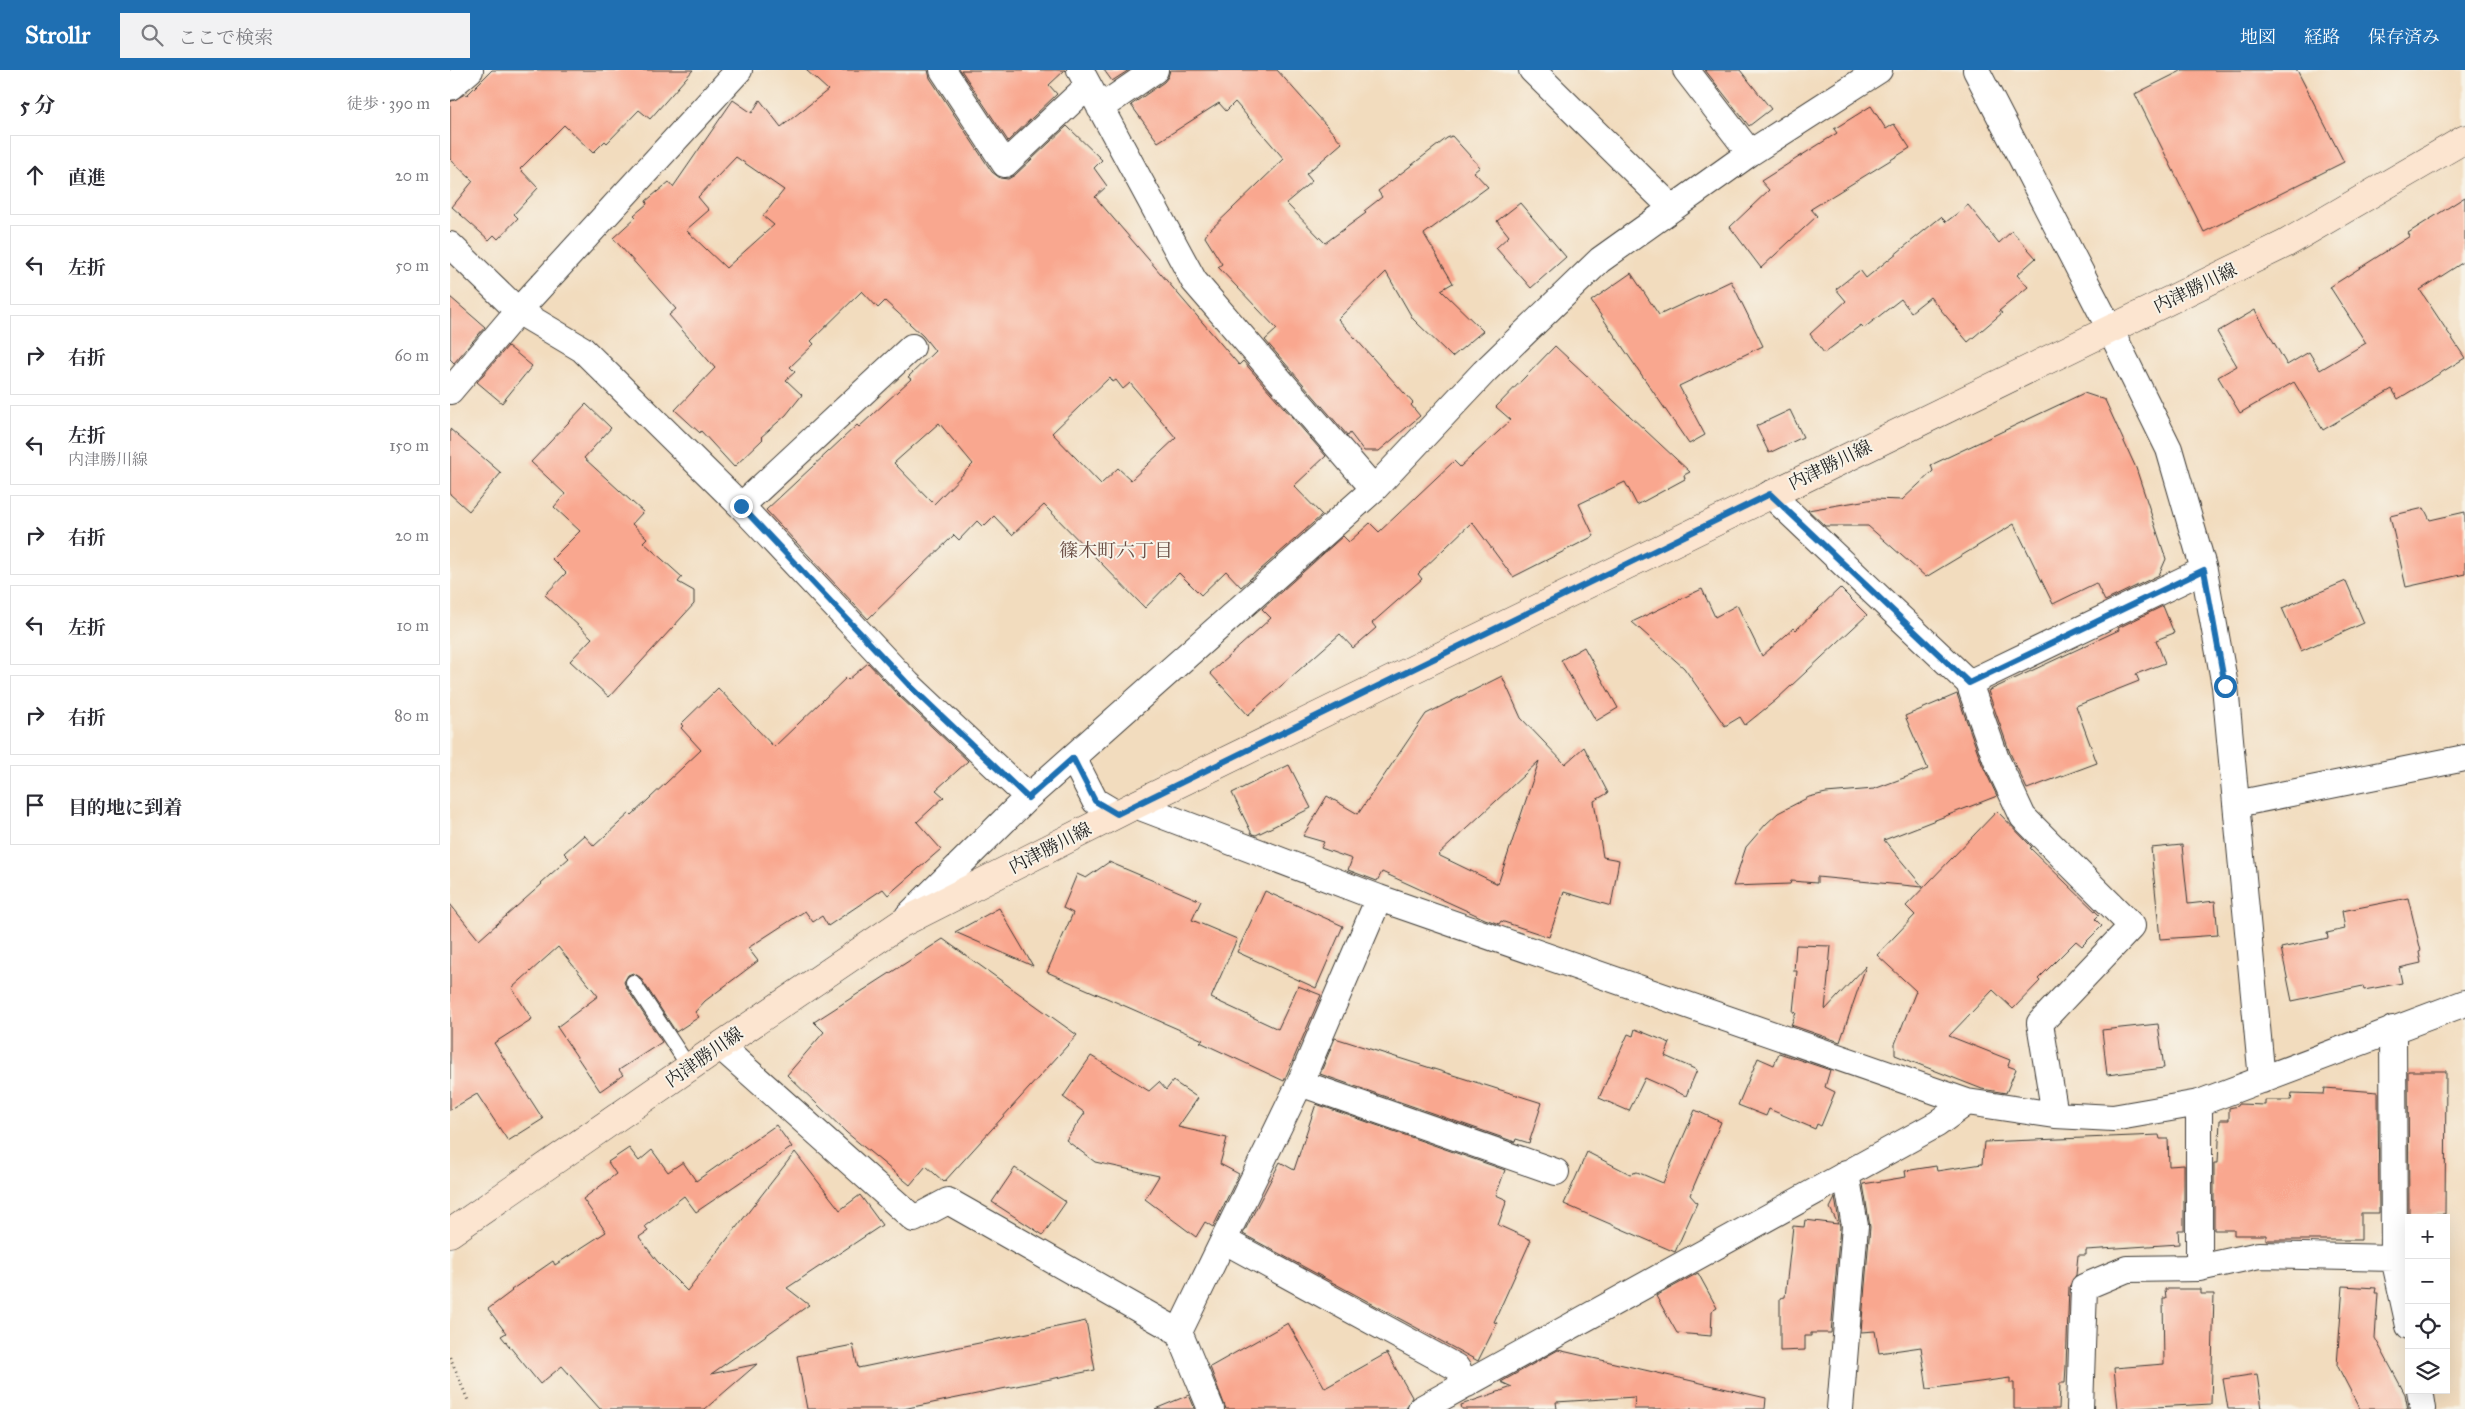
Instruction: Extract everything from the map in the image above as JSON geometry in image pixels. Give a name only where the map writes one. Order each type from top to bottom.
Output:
[{"type":"main road","name":"内津勝川線","points":[[450,1233],[689,1067],[900,924],[1126,810],[2285,244],[2465,139]]},
{"type":"street","points":[[450,87],[470,70]]},
{"type":"street","points":[[450,391],[518,311],[739,70]]},
{"type":"street","points":[[943,70],[1005,164],[1089,88],[1155,70]]},
{"type":"street","points":[[1532,70],[1671,207]]},
{"type":"street","points":[[1686,70],[1750,153]]},
{"type":"street","points":[[900,924],[1028,798],[1374,488],[1484,372],[1600,260],[1671,207],[1750,153],[1879,70]]},
{"type":"street","points":[[1976,70],[2110,329],[2169,448],[2204,570],[2225,686],[2262,1080]]},
{"type":"street","points":[[1089,88],[1194,281],[1374,488]]},
{"type":"street","points":[[450,245],[518,311],[582,349],[741,506],[908,684],[1028,798]]},
{"type":"street","points":[[741,506],[912,347]]},
{"type":"street","points":[[1770,494],[1969,683],[1996,759],[2023,817],[2132,926],[2040,1023],[2055,1115]]},
{"type":"street","points":[[1969,683],[2204,570]]},
{"type":"street","points":[[1073,758],[1095,801],[1126,810],[1967,1102],[2055,1115],[2113,1118],[2199,1103],[2465,1003]]},
{"type":"street","points":[[2236,804],[2465,758]]},
{"type":"street","points":[[1179,1332],[1225,1241],[1300,1083],[1379,898]]},
{"type":"street","points":[[2393,1029],[2394,1258],[2405,1308]]},
{"type":"street","points":[[720,1046],[914,1219],[948,1201],[1179,1332],[1211,1409]]},
{"type":"street","points":[[1300,1083],[1556,1172]]},
{"type":"street","points":[[1421,1409],[1454,1396],[1846,1173],[1937,1124],[1967,1102]]},
{"type":"street","points":[[2199,1103],[2199,1268]]},
{"type":"street","points":[[1840,1409],[1855,1226],[1846,1173]]},
{"type":"street","points":[[1225,1241],[1456,1367],[1454,1396]]},
{"type":"street","points":[[2080,1409],[2084,1287],[2127,1269],[2199,1268],[2259,1255],[2394,1258]]},
{"type":"street","points":[[2421,1394],[2423,1409]]},
{"type":"lane","points":[[634,982],[689,1067]]},
{"type":"path","points":[[450,1357],[470,1403]]},
{"type":"building","points":[[492,70],[693,70],[650,119],[639,110],[607,143],[605,141],[593,153],[564,125],[520,169],[538,188],[514,214],[518,218],[498,239],[494,235],[489,240],[452,207],[473,181],[450,159],[450,102],[465,94],[467,95]]},
{"type":"building","points":[[806,70],[928,70],[930,78],[992,172],[1000,178],[1008,179],[1015,175],[1067,126],[1102,160],[1094,168],[1107,186],[1095,197],[1239,365],[1243,361],[1326,456],[1294,486],[1322,515],[1241,587],[1226,571],[1201,595],[1179,573],[1145,608],[1044,505],[1012,535],[994,516],[983,527],[977,521],[959,540],[954,535],[868,619],[766,510],[857,425],[859,427],[911,379],[908,377],[935,351],[923,336],[885,301],[878,308],[862,291],[811,341],[814,344],[790,367],[795,372],[786,380],[802,395],[786,415],[761,437],[763,439],[734,467],[701,431],[700,433],[675,410],[715,368],[669,315],[676,309],[613,238],[636,217],[634,215],[647,204],[646,201],[669,182],[673,187],[733,100],[752,113],[760,100],[781,127],[828,90]],"holes":[[[736,157],[784,190],[763,216],[774,225],[726,268],[686,230],[709,210],[698,197]],[[1110,377],[1113,382],[1116,380],[1123,389],[1130,383],[1176,438],[1131,480],[1118,468],[1101,484],[1052,433]],[[939,423],[973,464],[934,504],[894,463]]]},
{"type":"building","points":[[961,70],[1065,70],[1049,85],[1057,94],[1008,141]]},
{"type":"building","points":[[1104,70],[1129,70],[1112,81]]},
{"type":"building","points":[[1170,70],[1277,70],[1342,143],[1306,174],[1312,181],[1286,203],[1325,243],[1366,213],[1364,211],[1382,197],[1378,191],[1447,138],[1452,136],[1480,167],[1474,172],[1488,187],[1424,234],[1453,283],[1441,290],[1483,331],[1452,357],[1413,319],[1386,272],[1338,319],[1413,403],[1411,405],[1420,416],[1379,451],[1364,451],[1350,433],[1348,436],[1265,340],[1277,329],[1218,267],[1222,264],[1205,237],[1284,159],[1235,102],[1226,111],[1219,103],[1158,142],[1131,105],[1164,82]]},
{"type":"building","points":[[1705,70],[1740,70],[1771,109],[1749,126]]},
{"type":"building","points":[[2183,70],[2297,70],[2344,162],[2204,232],[2135,94]]},
{"type":"building","points":[[1871,106],[1886,129],[1894,124],[1910,148],[1811,209],[1817,216],[1761,268],[1730,227],[1769,190],[1761,181],[1837,133],[1834,129]]},
{"type":"building","points":[[2465,197],[2465,261],[2420,290],[2465,358],[2398,399],[2392,389],[2323,430],[2294,382],[2240,413],[2218,377],[2237,366],[2217,332],[2255,310],[2287,365],[2309,352],[2320,370],[2366,343],[2330,287],[2410,236],[2408,233]]},
{"type":"building","points":[[1520,203],[1566,257],[1531,288],[1496,248],[1509,236],[1497,221]]},
{"type":"building","points":[[1968,205],[1999,243],[2012,231],[2036,258],[2017,275],[2028,287],[1999,311],[2002,313],[1968,342],[1930,297],[1911,312],[1901,299],[1864,328],[1861,325],[1824,353],[1810,334],[1846,301],[1836,289],[1860,270],[1866,278],[1941,217],[1946,222]]},
{"type":"building","points":[[1631,273],[1659,315],[1731,281],[1763,346],[1679,386],[1705,435],[1689,444],[1591,301]]},
{"type":"building","points":[[450,297],[485,327],[454,363],[450,359]]},
{"type":"building","points":[[508,346],[532,366],[502,403],[477,382]]},
{"type":"building","points":[[1555,346],[1690,472],[1684,475],[1685,479],[1637,505],[1625,482],[1579,504],[1594,536],[1513,577],[1472,522],[1418,574],[1422,579],[1372,623],[1376,628],[1353,648],[1340,634],[1248,715],[1210,673],[1271,618],[1262,609],[1343,536],[1349,542],[1370,523],[1379,532],[1454,461],[1460,467],[1511,420],[1496,407]]},
{"type":"building","points":[[2084,393],[2105,400],[2136,468],[2166,559],[2159,575],[2105,601],[2096,583],[2053,604],[2014,524],[1926,577],[1868,526],[1825,526],[1808,510],[1874,499],[1902,500],[1933,471],[1931,465]]},
{"type":"building","points":[[586,404],[611,428],[584,458],[643,512],[632,524],[647,538],[643,542],[682,577],[678,582],[694,591],[694,604],[609,697],[570,661],[592,638],[545,595],[566,573],[552,559],[580,531],[554,507],[565,494],[531,462]]},
{"type":"building","points":[[1790,410],[1803,437],[1769,453],[1756,426]]},
{"type":"building","points":[[450,429],[501,473],[469,511],[450,494]]},
{"type":"building","points":[[2424,508],[2430,520],[2465,512],[2465,574],[2406,587],[2390,516]]},
{"type":"building","points":[[2346,581],[2364,623],[2301,651],[2282,608]]},
{"type":"building","points":[[1840,588],[1867,615],[1776,700],[1745,725],[1740,717],[1725,726],[1684,668],[1632,622],[1702,589],[1715,617],[1737,605],[1762,656],[1794,628],[1796,630]]},
{"type":"building","points":[[2163,606],[2174,633],[2156,640],[2165,663],[2136,674],[2139,681],[2076,706],[2097,763],[2027,789],[2010,753],[1988,691],[2119,630],[2118,628]]},
{"type":"building","points":[[1584,647],[1618,708],[1596,721],[1561,660]]},
{"type":"building","points":[[868,663],[898,695],[968,761],[936,790],[944,797],[917,822],[941,849],[888,895],[883,889],[828,926],[822,916],[813,922],[805,911],[748,948],[758,961],[705,1001],[695,1012],[699,1017],[676,1032],[640,977],[633,973],[628,975],[624,982],[626,987],[662,1042],[619,1070],[623,1075],[600,1091],[557,1027],[598,996],[558,947],[512,988],[532,1019],[494,1043],[543,1119],[508,1141],[477,1094],[450,1110],[450,904],[479,940],[569,858],[564,853],[584,835],[594,846],[630,813],[632,815],[701,750],[681,728],[683,726],[681,724],[718,688],[774,747],[846,678],[848,680]]},
{"type":"building","points":[[1502,676],[1521,718],[1565,764],[1584,747],[1608,793],[1594,801],[1603,857],[1619,860],[1611,906],[1564,892],[1549,937],[1501,921],[1499,924],[1485,919],[1382,872],[1377,881],[1348,870],[1352,859],[1321,848],[1324,842],[1303,836],[1327,796],[1358,814],[1426,714]],"holes":[[[1539,761],[1498,884],[1438,855]]]},
{"type":"building","points":[[1957,694],[1982,764],[1997,796],[1884,840],[1923,887],[1817,877],[1817,883],[1791,881],[1790,884],[1733,886],[1746,847],[1778,813],[1809,797],[1826,793],[1874,789],[1928,769],[1905,716]]},
{"type":"building","points":[[1289,765],[1311,808],[1256,835],[1252,834],[1232,793]]},
{"type":"building","points":[[1997,811],[2032,847],[2030,848],[2099,915],[2095,919],[2102,926],[2082,946],[2076,941],[2038,979],[2040,981],[2013,1009],[1993,990],[1949,1036],[2010,1060],[2008,1066],[2016,1069],[2006,1093],[1982,1089],[1895,1055],[1895,1044],[1916,991],[1877,955],[1915,915],[1906,906]]},
{"type":"building","points":[[2182,845],[2188,904],[2215,901],[2218,935],[2160,939],[2151,848]]},
{"type":"building","points":[[1109,862],[1201,901],[1192,920],[1237,939],[1211,998],[1278,1029],[1298,986],[1321,995],[1284,1081],[1200,1042],[1203,1040],[1047,972],[1073,913],[1063,908],[1077,874],[1086,878]]},
{"type":"building","points":[[1265,891],[1343,926],[1316,988],[1237,952]]},
{"type":"building","points":[[2408,898],[2421,951],[2419,952],[2421,963],[2399,968],[2402,983],[2364,990],[2363,986],[2292,1001],[2281,948],[2328,938],[2327,933],[2345,929],[2342,911]]},
{"type":"building","points":[[999,908],[1033,966],[955,932]]},
{"type":"building","points":[[943,939],[1077,1035],[944,1182],[926,1166],[910,1185],[847,1133],[787,1075],[824,1032],[814,1022]]},
{"type":"building","points":[[1796,945],[1831,946],[1825,1010],[1866,966],[1840,1042],[1791,1025],[1796,1013],[1793,1012],[1797,971],[1794,971]]},
{"type":"building","points":[[2158,1024],[2164,1068],[2107,1075],[2102,1030]]},
{"type":"building","points":[[1635,1029],[1670,1043],[1665,1056],[1697,1070],[1686,1096],[1645,1078],[1629,1111],[1599,1098],[1628,1034],[1633,1036]]},
{"type":"building","points":[[1335,1038],[1542,1103],[1529,1143],[1516,1139],[1515,1142],[1320,1074]]},
{"type":"building","points":[[1779,1053],[1830,1070],[1825,1087],[1835,1092],[1821,1126],[1817,1124],[1815,1129],[1769,1109],[1766,1116],[1738,1105],[1758,1058],[1774,1065]]},
{"type":"building","points":[[1091,1056],[1149,1091],[1159,1082],[1166,1090],[1173,1081],[1198,1098],[1178,1127],[1227,1138],[1220,1164],[1239,1174],[1213,1227],[1205,1222],[1196,1237],[1145,1199],[1159,1176],[1095,1162],[1066,1140],[1085,1113],[1063,1097]]},
{"type":"building","points":[[2408,1071],[2446,1071],[2445,1214],[2409,1214]]},
{"type":"building","points":[[2325,1088],[2378,1092],[2379,1213],[2361,1213],[2361,1240],[2266,1240],[2266,1235],[2234,1235],[2234,1230],[2214,1230],[2214,1163],[2218,1163],[2220,1120],[2229,1120],[2229,1108],[2239,1104],[2265,1105],[2265,1100],[2291,1100],[2292,1093],[2324,1094]]},
{"type":"building","points":[[1316,1104],[1505,1170],[1496,1195],[1507,1200],[1498,1225],[1531,1240],[1494,1322],[1497,1323],[1478,1361],[1243,1234],[1280,1162],[1294,1170]]},
{"type":"building","points":[[1695,1110],[1721,1122],[1690,1195],[1697,1203],[1675,1252],[1564,1204],[1587,1152],[1630,1174],[1637,1172],[1663,1183]]},
{"type":"building","points":[[776,1125],[792,1147],[696,1212],[684,1196],[645,1226],[648,1231],[639,1237],[657,1261],[687,1291],[795,1152],[840,1210],[860,1195],[882,1225],[787,1288],[809,1305],[711,1374],[757,1364],[705,1409],[600,1409],[562,1366],[540,1384],[501,1336],[506,1333],[488,1309],[511,1290],[553,1261],[555,1265],[606,1232],[583,1199],[616,1174],[608,1162],[629,1148],[639,1161],[652,1150],[668,1172],[683,1162],[696,1181]]},
{"type":"building","points":[[2159,1135],[2160,1139],[2168,1139],[2169,1166],[2184,1165],[2184,1230],[2178,1230],[2179,1244],[2086,1250],[2086,1255],[2078,1255],[2076,1275],[2069,1287],[2065,1383],[2060,1383],[2059,1409],[2014,1409],[2014,1383],[2010,1383],[2010,1378],[1927,1389],[1921,1347],[1879,1353],[1875,1331],[1861,1332],[1870,1227],[1863,1184],[1906,1177],[1905,1171],[1936,1166],[1937,1171],[1982,1164],[1984,1142]]},
{"type":"building","points":[[1015,1168],[1066,1202],[1043,1235],[992,1202]]},
{"type":"building","points":[[1835,1198],[1840,1227],[1831,1333],[1811,1333],[1811,1336],[1805,1336],[1805,1350],[1780,1351],[1780,1298],[1785,1297],[1793,1226],[1804,1227],[1805,1220],[1838,1224],[1830,1208]]},
{"type":"building","points":[[1698,1273],[1717,1308],[1712,1311],[1711,1336],[1677,1333],[1656,1296]]},
{"type":"building","points":[[2343,1286],[2376,1288],[2375,1293],[2378,1293],[2375,1338],[2405,1394],[2408,1409],[2360,1409],[2337,1365]]},
{"type":"building","points":[[2165,1289],[2201,1289],[2201,1294],[2214,1294],[2211,1404],[2118,1409],[2114,1368],[2164,1364],[2163,1298],[2166,1298]]},
{"type":"building","points":[[1086,1321],[1095,1370],[903,1409],[807,1409],[797,1356],[853,1345],[858,1368]]},
{"type":"building","points":[[1288,1323],[1325,1388],[1387,1353],[1412,1397],[1406,1409],[1226,1409],[1210,1367]]},
{"type":"building","points":[[1558,1350],[1766,1398],[1765,1409],[1634,1409],[1635,1397],[1556,1402],[1557,1409],[1462,1409],[1461,1405],[1512,1387],[1501,1382]]},
{"type":"building","points":[[2257,1374],[2262,1409],[2228,1409],[2223,1379]]},
{"type":"building","points":[[1189,1395],[1195,1409],[1155,1409]]},
{"type":"district","name":"篠木町六丁目","points":[[1116,550]]},
{"type":"route","points":[[741,506],[908,684],[1028,798],[1073,758],[1095,801],[1117,814],[1770,494],[1969,683],[2204,570],[2225,686]]}]
